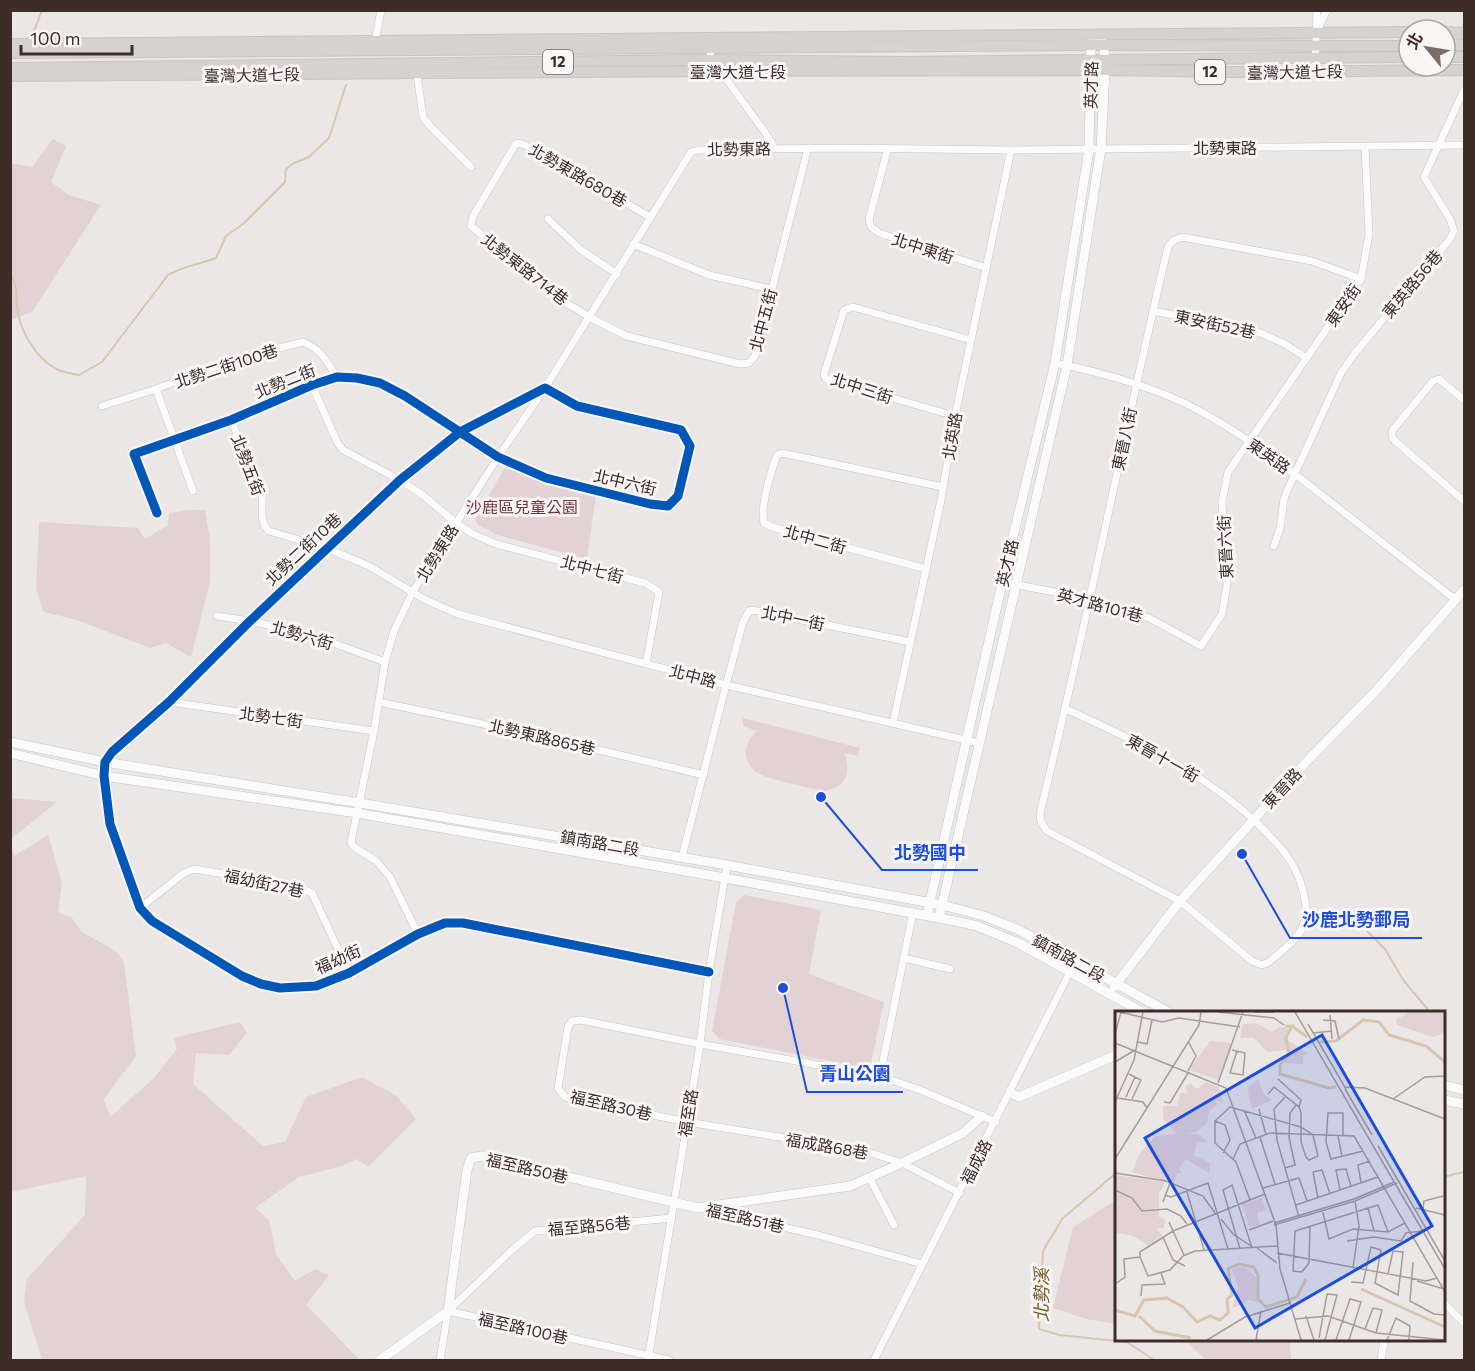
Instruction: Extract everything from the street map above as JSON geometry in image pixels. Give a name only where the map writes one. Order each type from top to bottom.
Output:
[{"type":"main road","name":"臺灣大道七段","points":[[10,53],[710,43],[1097,34],[1397,32]]},
{"type":"main road","points":[[1097,34],[1109,45]]},
{"type":"main road","name":"臺灣大道七段","points":[[10,44],[375,42],[1109,45],[1397,56]]},
{"type":"main road","name":"臺灣大道七段","points":[[1105,64],[1117,59],[1316,52],[1397,46]]},
{"type":"main road","name":"臺灣大道七段","points":[[10,68],[1105,64],[1315,71],[1464,70]]},
{"type":"main road","name":"臺灣大道七段","points":[[10,76],[417,74],[711,66]]},
{"type":"street","points":[[375,42],[381,10]]},
{"type":"street","points":[[1315,71],[1317,10]]},
{"type":"street","points":[[1316,34],[1327,10]]},
{"type":"street","name":"英才路","points":[[927,915],[1002,582],[1055,363],[1089,149],[1091,45],[1097,34]]},
{"type":"street","points":[[710,43],[711,66],[727,80],[774,148]]},
{"type":"street","name":"英才路","points":[[939,918],[1067,365],[1101,148],[1105,64],[1109,45]]},
{"type":"street","points":[[417,74],[423,117],[471,167]]},
{"type":"street","name":"東英路56巷","points":[[1296,474],[1341,373],[1450,239],[1454,231],[1450,219],[1424,177],[1464,90]]},
{"type":"street","name":"北勢東路680巷","points":[[473,216],[518,143],[650,216]]},
{"type":"street","name":"北勢東路","points":[[418,934],[390,877],[376,861],[354,847],[351,842],[374,731],[385,662],[394,632],[413,591],[545,388],[691,152],[774,148],[1011,150],[1464,145]]},
{"type":"street","name":"東安街","points":[[1250,442],[1361,279],[1369,234],[1365,147]]},
{"type":"street","name":"北中五街","points":[[589,317],[627,336],[740,363],[749,363],[755,356],[808,148]]},
{"type":"street","name":"北中東街","points":[[888,148],[869,219],[871,227],[879,233],[986,268]]},
{"type":"street","name":"北英路","points":[[894,723],[1011,150]]},
{"type":"street","name":"北勢東路714巷","points":[[473,216],[471,226],[482,237],[551,293],[589,317]]},
{"type":"street","points":[[548,219],[581,250],[617,274]]},
{"type":"street","name":"東晉八街","points":[[1180,901],[1053,835],[1041,822],[1040,813],[1091,600],[1135,384],[1168,247],[1174,240],[1182,237],[1312,261],[1361,279]]},
{"type":"street","points":[[633,244],[709,275],[771,289]]},
{"type":"street","name":"北中三街","points":[[955,416],[829,381],[824,374],[844,310],[853,307],[971,340]]},
{"type":"street","name":"東安街52巷","points":[[1153,311],[1258,332],[1283,343],[1307,358]]},
{"type":"street","name":"北勢二街100巷","points":[[102,406],[156,389],[239,358],[303,342],[321,352],[337,377]]},
{"type":"street","name":"東英路","points":[[1055,363],[1135,384],[1197,409],[1296,474],[1456,600]]},
{"type":"street","name":"北勢二街","points":[[157,513],[135,454],[176,441],[312,385],[337,377],[380,383],[405,396],[498,457]]},
{"type":"street","points":[[1464,400],[1439,379],[1433,381],[1392,430],[1392,437],[1464,501]]},
{"type":"street","points":[[312,385],[337,442],[343,450],[400,480],[424,496],[456,523]]},
{"type":"street","name":"北勢二街10巷","points":[[105,762],[112,752],[169,702],[250,621],[400,480],[460,432],[545,388]]},
{"type":"street","name":"北中六街","points":[[498,457],[546,478],[650,504],[668,506],[678,496],[690,446],[681,430],[577,406],[545,388]]},
{"type":"street","points":[[156,389],[193,491]]},
{"type":"street","name":"北勢五街","points":[[231,420],[262,495],[264,527],[269,531],[326,548],[369,567],[413,591]]},
{"type":"street","name":"東晉六街","points":[[1194,642],[1201,646],[1222,614],[1227,585],[1222,501],[1228,472],[1250,442]]},
{"type":"street","name":"北中二街","points":[[926,569],[832,545],[764,523],[762,515],[764,504],[771,471],[777,455],[782,453],[943,487]]},
{"type":"street","points":[[1274,546],[1280,528],[1284,499],[1296,474]]},
{"type":"street","name":"北中七街","points":[[456,523],[473,534],[496,544],[645,583],[654,588],[659,592],[646,664]]},
{"type":"street","name":"英才路101巷","points":[[1002,582],[1091,600],[1149,618],[1194,642]]},
{"type":"street","name":"東晉路","points":[[1109,994],[1180,901],[1253,819],[1373,694],[1464,590]]},
{"type":"street","name":"北中路","points":[[413,591],[458,614],[726,685],[979,742]]},
{"type":"street","name":"北中一街","points":[[682,857],[745,616],[753,610],[911,642]]},
{"type":"street","name":"北勢六街","points":[[217,616],[314,636],[385,662]]},
{"type":"street","name":"北勢七街","points":[[169,702],[374,731]]},
{"type":"street","name":"北勢東路865巷","points":[[379,702],[704,774]]},
{"type":"street","name":"東晉十一街","points":[[1066,709],[1176,763],[1217,789],[1253,819],[1277,842],[1290,860],[1304,892],[1306,910],[1303,927],[1292,941],[1269,962],[1262,965],[1252,961],[1180,901]]},
{"type":"street","name":"鎮南路二段","points":[[10,741],[105,762],[360,802],[682,857],[942,905],[1002,922],[1166,1011]]},
{"type":"street","name":"鎮南路二段","points":[[10,753],[104,776],[357,813],[927,915],[989,930],[1016,942],[1140,1011]]},
{"type":"street","name":"福幼街","points":[[105,762],[104,776],[110,824],[140,908],[152,921],[242,976],[261,984],[280,988],[316,986],[349,973],[418,934],[445,923],[463,923],[709,972]]},
{"type":"street","name":"福至路","points":[[648,1358],[675,1203],[709,972],[728,865]]},
{"type":"street","name":"福幼街27巷","points":[[140,908],[184,873],[194,869],[297,886],[312,893],[349,973]]},
{"type":"street","points":[[880,1076],[913,912]]},
{"type":"street","points":[[904,958],[950,969]]},
{"type":"street","name":"福成路","points":[[874,1360],[1075,962]]},
{"type":"street","name":"福至路30巷","points":[[687,1122],[565,1097],[558,1088],[564,1048],[568,1027],[572,1021],[581,1020],[700,1044]]},
{"type":"street","points":[[700,1044],[880,1076],[996,1122]]},
{"type":"street","points":[[1010,1093],[1019,1097],[1115,1055]]},
{"type":"street","points":[[1445,1085],[1464,1090]]},
{"type":"street","points":[[1445,1100],[1464,1104]]},
{"type":"street","name":"福至路51巷","points":[[698,1208],[850,1186],[963,1133],[982,1116]]},
{"type":"street","name":"福成路68巷","points":[[687,1122],[865,1151],[902,1163],[960,1193]]},
{"type":"street","name":"福至路50巷","points":[[448,1311],[467,1170],[471,1158],[481,1156],[698,1208]]},
{"type":"street","points":[[869,1177],[894,1225]]},
{"type":"street","name":"福至路51巷","points":[[698,1208],[818,1235],[922,1264]]},
{"type":"street","name":"福至路56巷","points":[[448,1311],[535,1231],[672,1218]]},
{"type":"street","points":[[1445,1305],[1464,1323]]},
{"type":"street","points":[[380,1360],[448,1311]]},
{"type":"street","points":[[440,1360],[448,1311]]},
{"type":"street","name":"福至路100巷","points":[[448,1311],[648,1358],[669,1360]]},
{"type":"street","points":[[1381,1360],[1384,1341]]},
{"type":"green space","points":[[53,139],[66,146],[51,182],[69,195],[101,205],[32,312],[11,320],[11,163],[32,167]]},
{"type":"green space","name":"沙鹿區兒童公園","points":[[515,468],[545,481],[596,495],[587,559],[497,535],[477,524],[475,518],[504,469]]},
{"type":"green space","points":[[205,510],[210,540],[210,581],[191,657],[166,643],[150,648],[77,620],[44,612],[36,590],[39,522],[138,528],[145,539],[168,525],[169,513]]},
{"type":"green space","points":[[743,718],[860,748],[858,756],[845,753],[846,778],[839,786],[825,791],[769,778],[756,772],[748,762],[747,746],[757,731],[743,726]]},
{"type":"green space","points":[[11,798],[57,802],[11,839]]},
{"type":"green space","points":[[48,835],[62,883],[58,912],[72,918],[82,932],[116,951],[124,962],[136,1056],[104,1099],[110,1117],[153,1079],[177,1049],[173,1038],[240,1022],[247,1033],[229,1055],[196,1053],[193,1084],[263,1146],[285,1142],[306,1097],[362,1077],[397,1096],[416,1119],[368,1167],[357,1159],[342,1166],[299,1177],[255,1208],[269,1220],[276,1254],[295,1281],[315,1269],[329,1275],[306,1305],[360,1360],[42,1360],[24,1302],[27,1279],[85,1215],[86,1176],[11,1192],[11,845],[14,856]]},
{"type":"green space","points":[[744,895],[821,910],[809,974],[884,1002],[871,1063],[865,1068],[719,1039],[712,1031],[736,902]]},
{"type":"green space","points":[[1115,1201],[1115,1324],[1086,1319],[1053,1308],[1073,1227]]},
{"type":"green space","points":[[1185,1341],[1290,1341],[1291,1360],[1207,1360]]},
{"type":"waterway","points":[[27,39],[33,34],[42,10]]},
{"type":"waterway","points":[[10,275],[15,286],[21,324],[29,342],[48,364],[56,369],[79,375],[102,362],[168,275],[216,258],[226,236],[243,224],[285,182],[286,169],[309,157],[329,138],[346,85]]},
{"type":"waterway","name":"北勢溪","points":[[1356,913],[1355,919],[1385,949],[1404,981],[1429,1011]]},
{"type":"waterway","name":"北勢溪","points":[[1445,1179],[1447,1176],[1464,1172]]},
{"type":"waterway","name":"北勢溪","points":[[1115,1174],[1062,1219],[1043,1251],[1039,1329],[1059,1335],[1115,1341]]},
{"type":"waterway","name":"北勢溪","points":[[1117,1341],[1127,1342],[1154,1360]]},
{"type":"cycle path","points":[[157,513],[134,454],[231,420],[312,385],[337,377],[380,383],[405,396],[498,457],[546,478],[650,504],[668,506],[678,496],[690,446],[681,430],[577,406],[545,388],[460,432],[400,480],[250,621],[169,702],[112,752],[105,762],[104,776],[110,824],[140,908],[152,921],[242,976],[261,984],[280,988],[316,986],[349,973],[418,934],[445,923],[463,923],[709,972]]},
{"type":"place","name":"北勢國中","points":[[821,797]]},
{"type":"place","name":"沙鹿北勢郵局","points":[[1242,854]]},
{"type":"place","name":"青山公園","points":[[783,988]]}]
